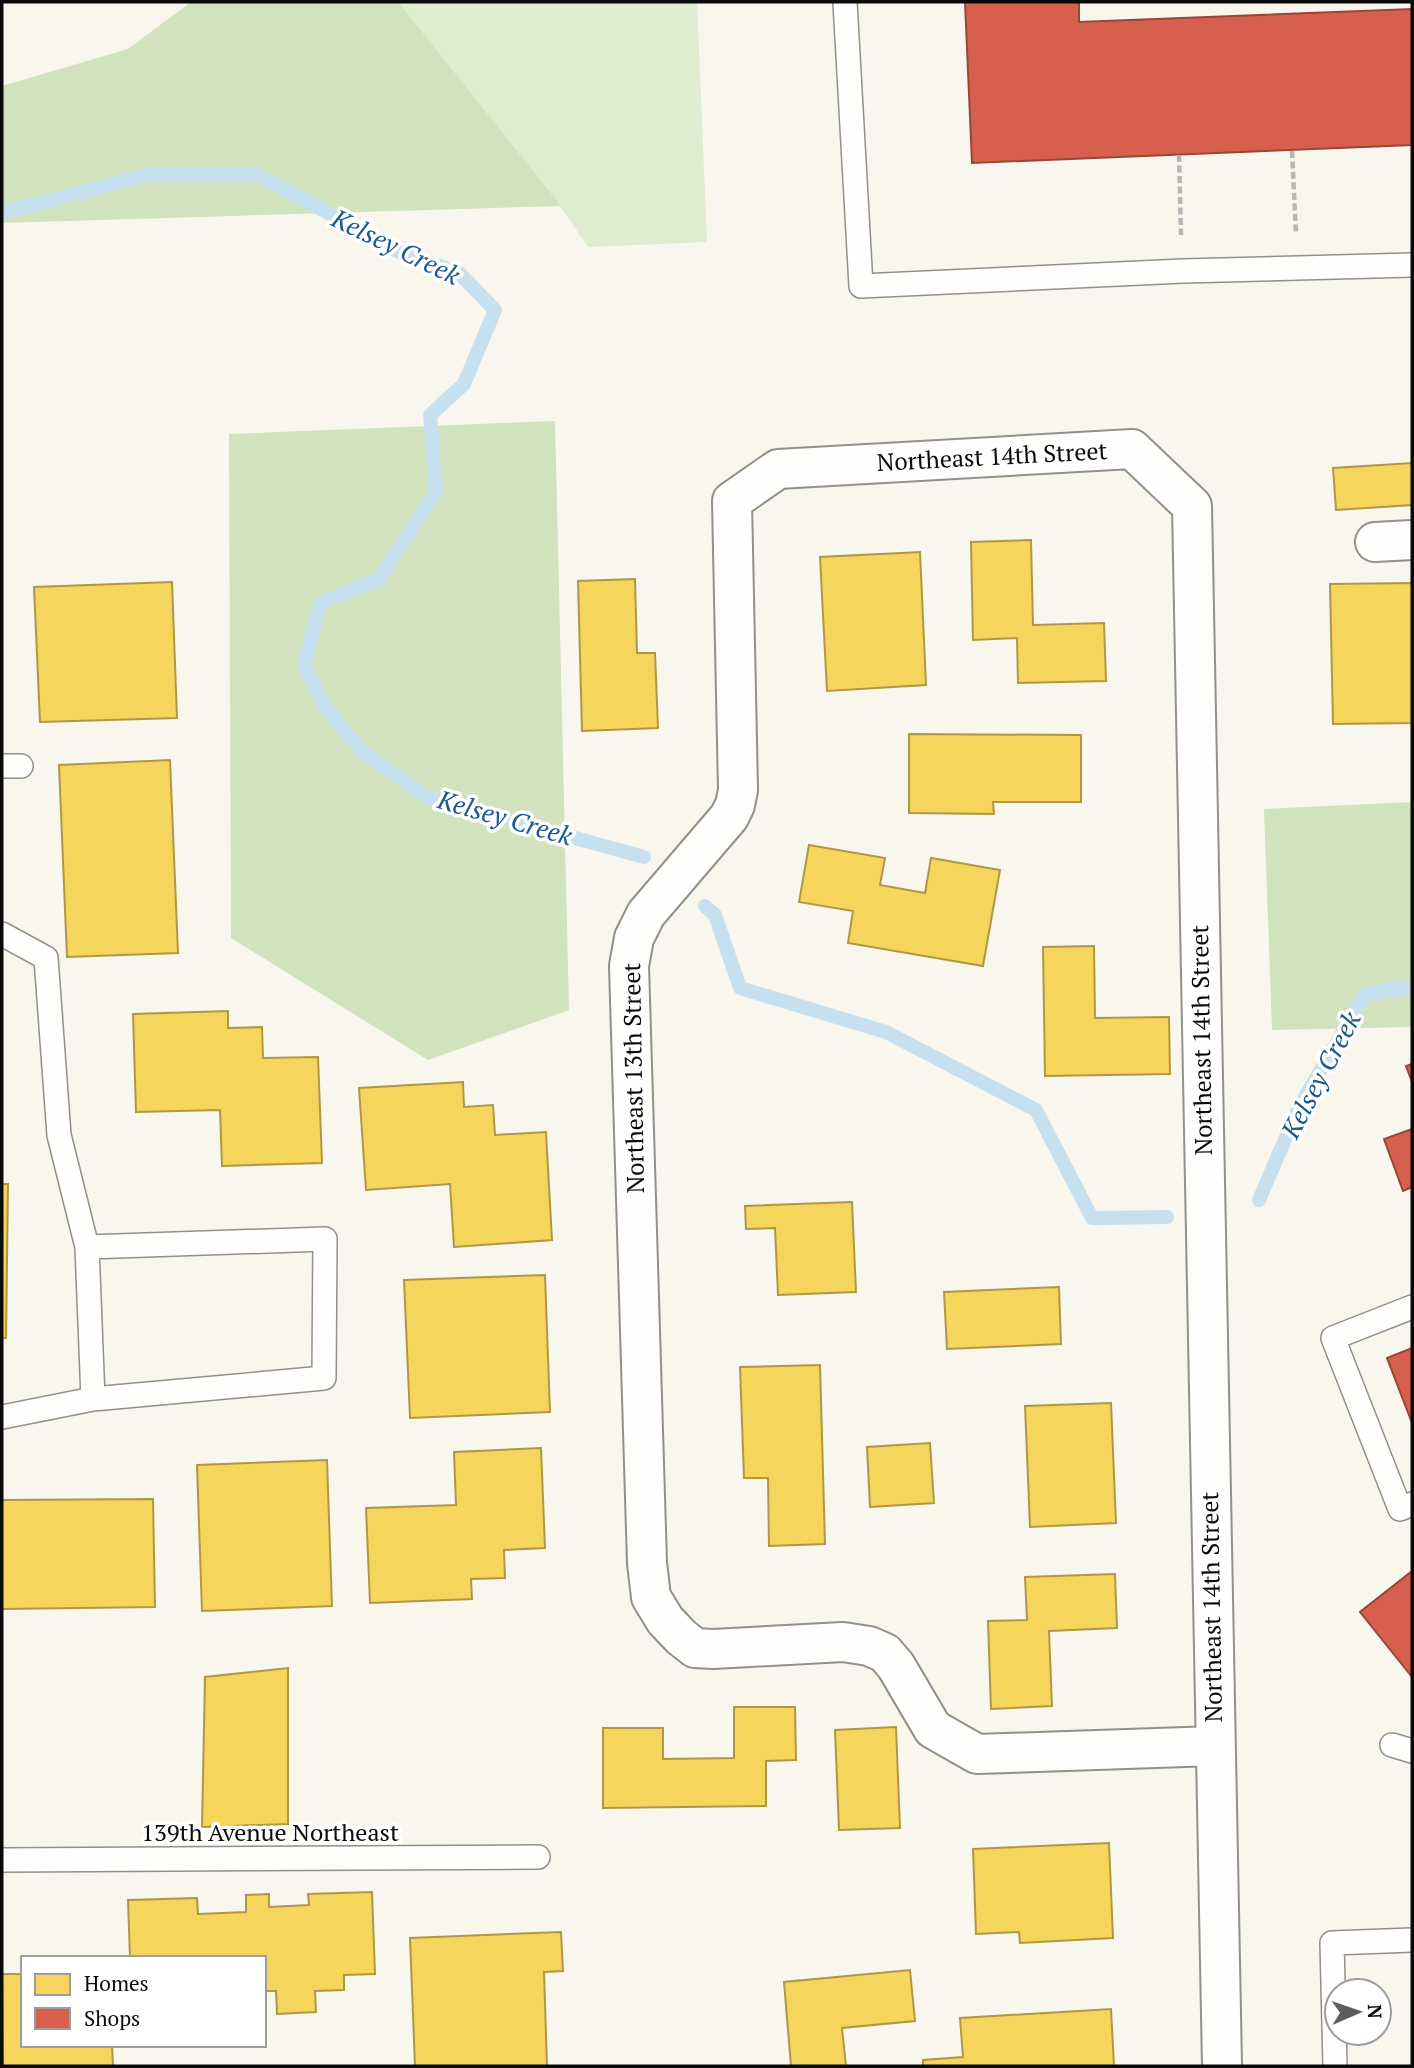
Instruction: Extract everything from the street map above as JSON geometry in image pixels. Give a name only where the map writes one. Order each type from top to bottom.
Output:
[{"type":"street","name":"Northeast 14th Street","points":[[732,501],[778,469],[1132,449],[1192,506],[1222,2066]]},
{"type":"street","name":"Northeast 13th Street","points":[[732,501],[738,790],[735,805],[729,817],[646,914],[634,938],[629,966],[647,1563],[651,1597],[665,1620],[695,1647],[713,1649],[843,1642],[870,1646],[885,1653],[896,1666],[933,1729],[977,1754],[1215,1746]]},
{"type":"street","points":[[1375,542],[1412,540]]},
{"type":"lane","points":[[845,2],[861,286],[1183,271],[1412,265]]},
{"type":"lane","points":[[2,933],[46,958],[59,1135],[87,1247],[93,1399]]},
{"type":"lane","points":[[2,1417],[93,1399],[324,1378],[325,1239],[87,1247]]},
{"type":"lane","points":[[1412,1307],[1333,1338],[1400,1509],[1412,1504]]},
{"type":"lane","name":"139th Avenue Northeast","points":[[2,1860],[538,1857]]},
{"type":"lane","points":[[1335,2066],[1332,1943],[1412,1940]]},
{"type":"path","points":[[1292,151],[1298,268]]},
{"type":"path","points":[[1178,155],[1183,271]]},
{"type":"green space","points":[[191,2],[398,2],[561,206],[2,223],[2,86],[128,49]]},
{"type":"green space","points":[[398,2],[697,2],[707,242],[588,247],[560,206]]},
{"type":"green space","points":[[555,421],[569,1010],[428,1060],[231,938],[229,434]]},
{"type":"green space","points":[[1412,802],[1412,1027],[1272,1030],[1264,809]]},
{"type":"building: Homes","points":[[1412,463],[1412,505],[1336,510],[1333,468]]},
{"type":"building: Homes","points":[[1031,540],[1033,625],[1104,623],[1106,681],[1018,683],[1017,638],[973,640],[971,542]]},
{"type":"building: Homes","points":[[920,552],[926,685],[827,691],[820,557]]},
{"type":"building: Homes","points":[[635,579],[637,653],[655,653],[658,728],[582,731],[578,581]]},
{"type":"building: Homes","points":[[172,582],[177,718],[40,722],[34,587]]},
{"type":"building: Homes","points":[[1412,583],[1412,723],[1333,724],[1330,584]]},
{"type":"building: Homes","points":[[909,734],[1081,735],[1081,802],[993,802],[994,814],[909,813]]},
{"type":"building: Homes","points":[[170,760],[178,953],[67,957],[59,765]]},
{"type":"building: Homes","points":[[809,845],[885,858],[880,885],[925,893],[931,858],[1000,870],[983,966],[848,943],[853,911],[799,902]]},
{"type":"building: Homes","points":[[1094,946],[1095,1018],[1169,1017],[1170,1074],[1045,1076],[1043,947]]},
{"type":"building: Homes","points":[[228,1011],[228,1028],[262,1027],[263,1058],[318,1057],[322,1163],[222,1166],[220,1110],[136,1112],[133,1014]]},
{"type":"building: Homes","points":[[463,1082],[464,1107],[493,1105],[495,1135],[546,1132],[552,1240],[454,1247],[450,1184],[366,1190],[359,1088]]},
{"type":"building: Homes","points":[[2,1184],[8,1184],[6,1338],[2,1338]]},
{"type":"building: Homes","points":[[852,1202],[856,1292],[778,1295],[775,1228],[746,1229],[745,1206]]},
{"type":"building: Homes","points":[[545,1275],[550,1412],[410,1418],[404,1280]]},
{"type":"building: Homes","points":[[1059,1287],[1061,1344],[947,1349],[944,1292]]},
{"type":"building: Homes","points":[[820,1365],[825,1544],[769,1546],[768,1478],[744,1478],[740,1367]]},
{"type":"building: Homes","points":[[1111,1403],[1116,1523],[1030,1527],[1025,1406]]},
{"type":"building: Homes","points":[[930,1443],[934,1503],[870,1507],[867,1447]]},
{"type":"building: Homes","points":[[541,1448],[545,1548],[504,1550],[505,1578],[471,1579],[472,1599],[370,1603],[366,1508],[456,1505],[454,1452]]},
{"type":"building: Homes","points":[[327,1460],[332,1606],[202,1611],[197,1465]]},
{"type":"building: Homes","points":[[153,1499],[155,1607],[2,1609],[2,1500]]},
{"type":"building: Homes","points":[[1115,1574],[1117,1628],[1049,1631],[1052,1706],[991,1709],[988,1621],[1027,1620],[1025,1577]]},
{"type":"building: Homes","points":[[288,1668],[288,1824],[202,1827],[205,1677]]},
{"type":"building: Homes","points":[[734,1707],[795,1707],[796,1760],[766,1761],[766,1806],[603,1808],[603,1728],[663,1728],[663,1759],[734,1758]]},
{"type":"building: Homes","points":[[896,1727],[900,1828],[839,1830],[835,1730]]},
{"type":"building: Homes","points":[[1109,1843],[1113,1938],[1020,1943],[1019,1932],[976,1934],[973,1849]]},
{"type":"building: Homes","points":[[372,1892],[375,1974],[344,1975],[344,1990],[315,1991],[316,2012],[277,2014],[276,1991],[266,1991],[266,1956],[130,1956],[128,1900],[197,1898],[198,1914],[246,1912],[246,1895],[269,1894],[269,1907],[309,1905],[308,1894]]},
{"type":"building: Homes","points":[[561,1932],[563,1971],[544,1972],[547,2066],[415,2066],[410,1938]]},
{"type":"building: Homes","points":[[910,1970],[915,2021],[842,2028],[846,2066],[791,2066],[784,1982]]},
{"type":"building: Homes","points":[[2,1974],[21,1974],[21,2047],[112,2047],[113,2066],[3,2066]]},
{"type":"building: Homes","points":[[1111,2009],[1114,2066],[923,2066],[923,2060],[963,2057],[960,2018]]},
{"type":"building: Shops","points":[[965,2],[1079,2],[1079,22],[1412,9],[1412,145],[972,163]]},
{"type":"building: Shops","points":[[1412,1064],[1412,1082],[1406,1066]]},
{"type":"building: Shops","points":[[1412,1129],[1412,1187],[1403,1191],[1384,1139]]},
{"type":"building: Shops","points":[[1412,1348],[1412,1423],[1387,1358]]},
{"type":"building: Shops","points":[[1412,1571],[1412,1677],[1360,1612]]},
{"type":"waterway","name":"Kelsey Creek","points":[[2,213],[151,174],[259,175],[403,254],[458,272],[495,310],[464,384],[430,415],[436,491],[379,579],[320,603],[304,665],[326,708],[361,750],[427,797],[644,857]]},
{"type":"waterway","name":"Kelsey Creek","points":[[705,906],[715,915],[740,988],[886,1032],[1036,1110],[1092,1218],[1167,1217]]},
{"type":"waterway","name":"Kelsey Creek","points":[[1259,1200],[1298,1109],[1365,994],[1412,987]]}]
